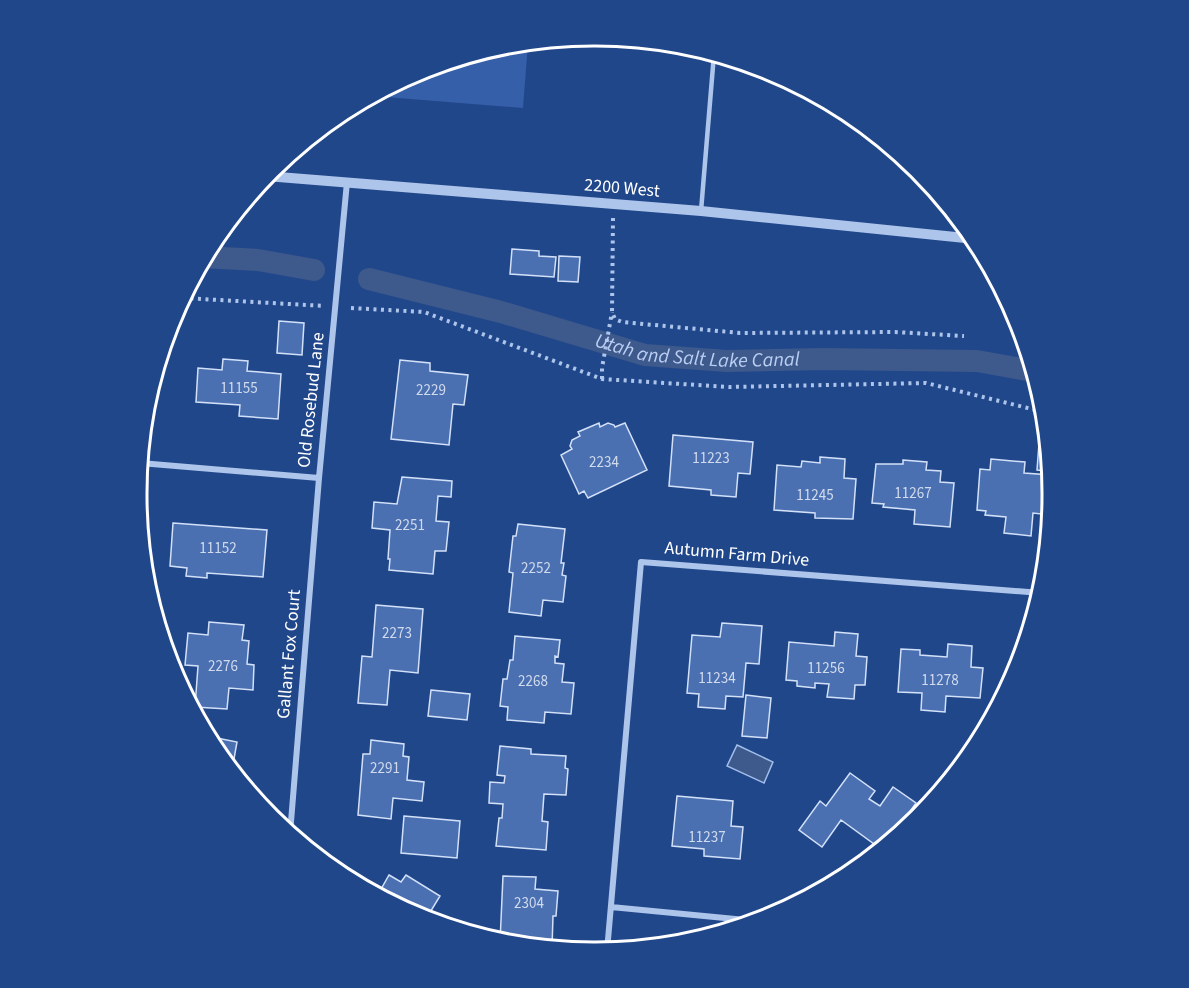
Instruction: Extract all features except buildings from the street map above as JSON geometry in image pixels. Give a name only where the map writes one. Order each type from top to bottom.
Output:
[{"type":"street","name":"2200 West","points":[[279,177],[701,211],[962,238]]},
{"type":"street","name":"Old Rosebud Lane","points":[[148,464],[319,478],[347,182]]},
{"type":"street","name":"Gallant Fox Court","points":[[291,822],[319,478]]},
{"type":"street","name":"Autumn Farm Drive","points":[[608,942],[641,562],[1031,592]]},
{"type":"street","points":[[611,907],[735,919]]},
{"type":"lane","points":[[701,211],[713,63]]},
{"type":"path","points":[[602,380],[612,312],[614,204]]},
{"type":"path","points":[[192,299],[325,306]]},
{"type":"path","points":[[351,308],[424,312],[602,380],[729,387],[926,383],[1033,409]]},
{"type":"path","points":[[612,312],[615,320],[622,322],[740,333],[895,332],[964,336]]},
{"type":"shaded area","points":[[527,51],[523,108],[389,97],[451,70]]},
{"type":"shaded area","points":[[737,745],[773,762],[764,783],[727,766]]},
{"type":"waterway","name":"Utah and Salt Lake Canal","points":[[214,258],[258,260],[314,270]]},
{"type":"waterway","name":"Utah and Salt Lake Canal","points":[[369,279],[501,312],[645,355],[727,361],[824,359],[977,361],[1024,369]]}]
